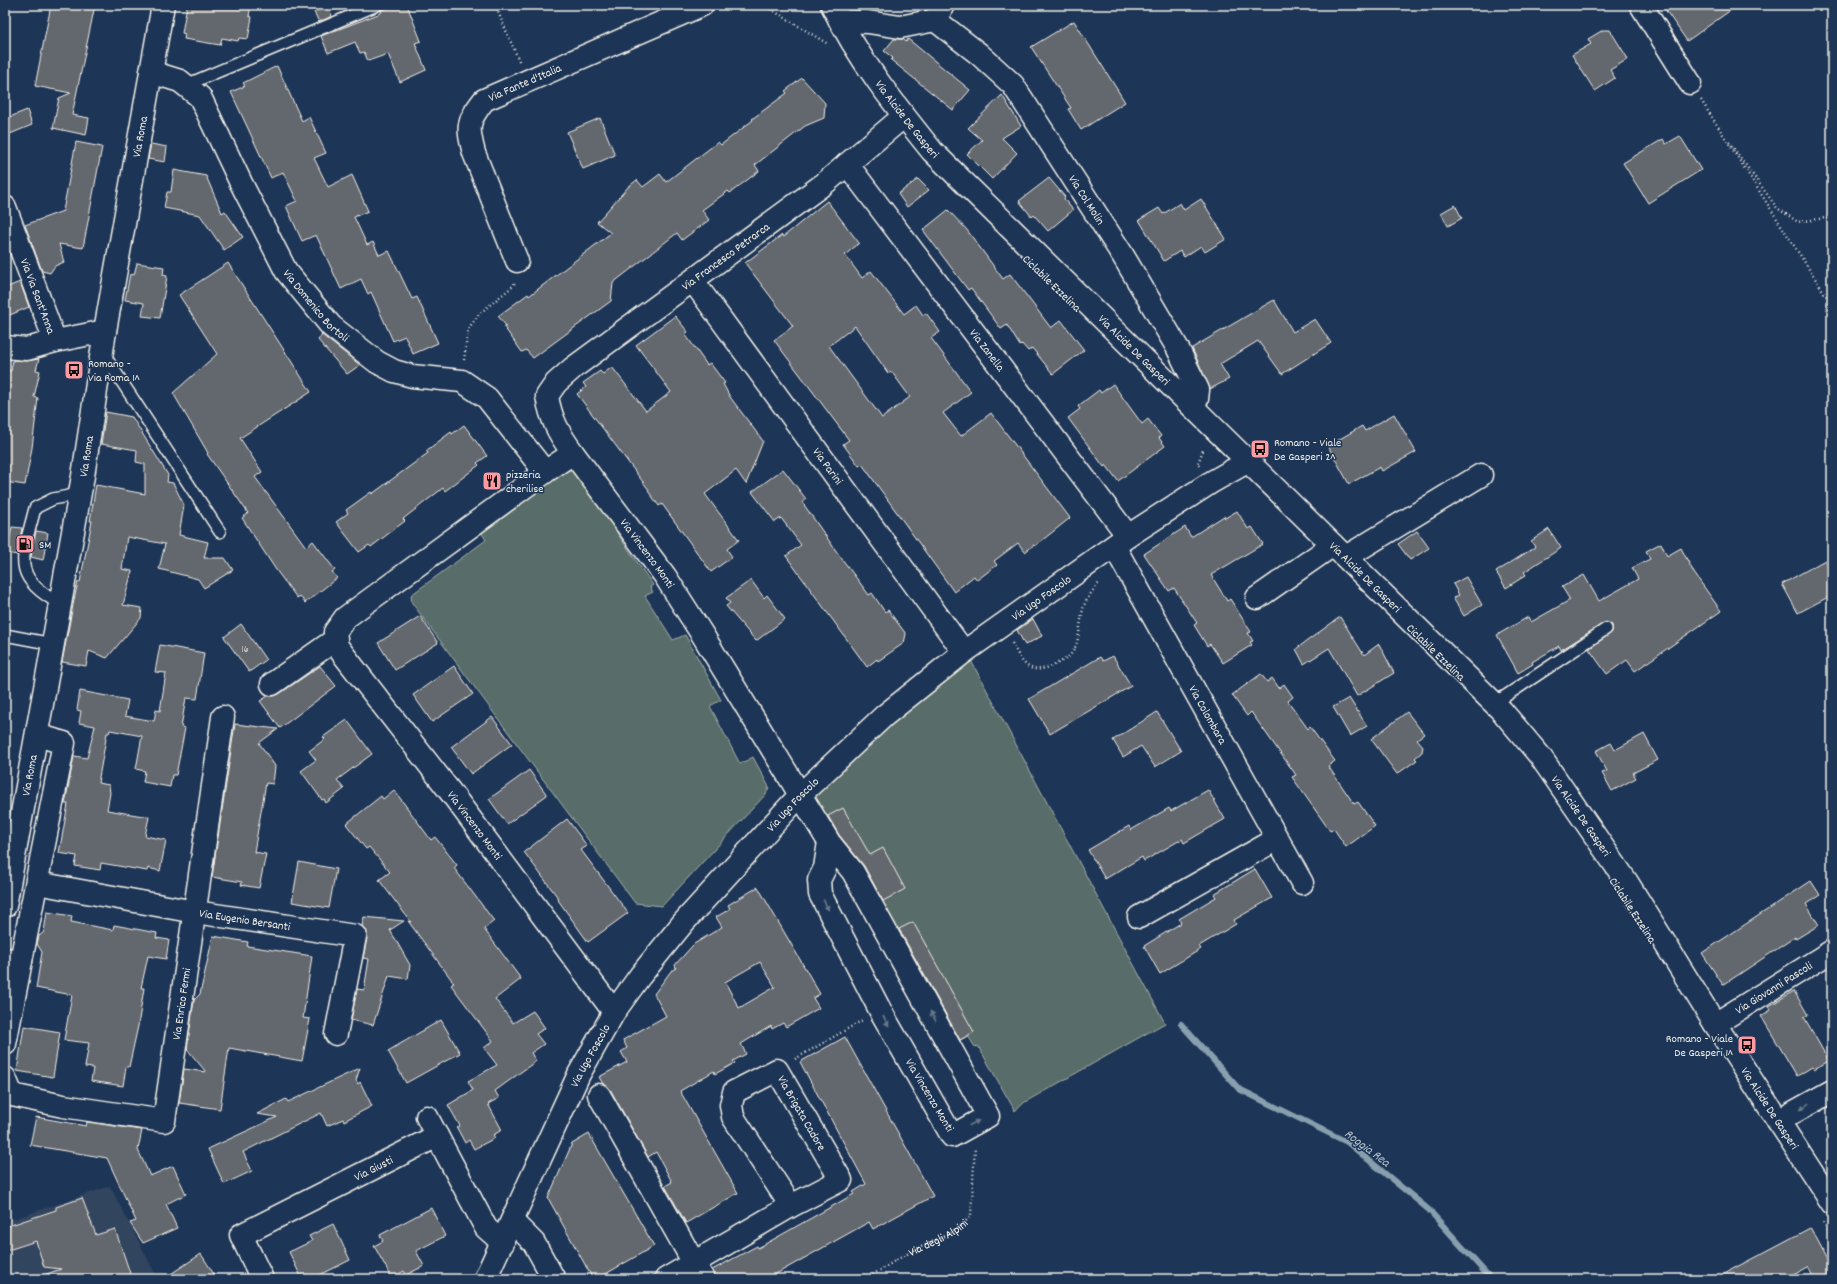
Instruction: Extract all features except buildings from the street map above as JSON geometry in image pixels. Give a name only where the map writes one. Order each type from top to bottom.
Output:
[{"type":"street","name":"Via Roma","points":[[5,906],[37,734],[79,494],[103,341],[163,5]]},
{"type":"street","name":"Via Fante d'Italia","points":[[517,261],[474,153],[469,135],[471,118],[484,100],[702,5]]},
{"type":"street","points":[[1641,5],[1690,83]]},
{"type":"street","name":"Via Col Molin","points":[[836,13],[868,22],[900,27],[939,12],[979,54],[1013,85],[1122,254],[1177,347],[1198,390],[1197,399],[1192,406]]},
{"type":"street","name":"Via Alcide De Gasperi","points":[[836,13],[870,72],[932,152],[1192,406],[1247,462],[1495,703],[1540,756],[1618,869],[1778,1121],[1826,1209]]},
{"type":"street","name":"Via Domenico Bortoli","points":[[151,72],[180,81],[200,97],[241,183],[286,271],[331,326],[377,362],[394,371],[412,376],[462,381],[487,398],[545,472]]},
{"type":"street","name":"Via Francesco Petrarca","points":[[547,396],[556,383],[573,368],[825,183],[904,116]]},
{"type":"street","name":"Via Zanella","points":[[847,164],[1122,548]]},
{"type":"street","name":"Via Via Sant'Anna","points":[[5,207],[55,341]]},
{"type":"street","name":"Via Parini","points":[[693,280],[964,652]]},
{"type":"street","points":[[5,347],[27,349],[55,341],[103,341]]},
{"type":"street","name":"Via Vincenzo Monti","points":[[547,396],[550,415],[559,435],[665,576],[801,794],[829,842],[853,872],[988,1116],[952,1136],[880,1010],[820,894],[819,880],[827,861],[829,842]]},
{"type":"street","points":[[272,684],[336,639],[335,632],[345,618],[545,472],[574,453]]},
{"type":"street","name":"Via Ugo Foscolo","points":[[485,1279],[503,1243],[579,1074],[614,1012],[640,976],[683,923],[801,794],[884,716],[964,652],[1002,625],[1122,548],[1210,483],[1247,462]]},
{"type":"street","points":[[1257,598],[1480,475]]},
{"type":"street","name":"Via Colombara","points":[[1122,548],[1302,883]]},
{"type":"street","name":"Via Vincenzo Monti","points":[[336,639],[336,645],[452,794],[614,1012]]},
{"type":"street","name":"Via Enrico Fermi","points":[[5,1078],[12,1095],[63,1106],[164,1121],[223,717]]},
{"type":"street","points":[[5,1044],[13,960],[37,883],[64,742],[37,734]]},
{"type":"street","points":[[1139,917],[1278,839]]},
{"type":"street","points":[[823,873],[844,868],[853,872]]},
{"type":"street","name":"Via Eugenio Bersanti","points":[[37,883],[195,912],[355,936],[336,1034]]},
{"type":"street","name":"Via Giovanni Pascoli","points":[[1715,1024],[1832,951]]},
{"type":"street","name":"Via Brigata Cadore","points":[[666,1279],[698,1271],[790,1206],[841,1180],[777,1070],[734,1092],[731,1105],[733,1117],[790,1206]]},
{"type":"street","points":[[1778,1121],[1832,1090]]},
{"type":"street","points":[[599,1096],[698,1271]]},
{"type":"street","name":"Via Giusti","points":[[262,1279],[241,1235],[432,1127],[486,1228],[503,1243]]},
{"type":"street","points":[[512,1221],[534,1243],[554,1279]]},
{"type":"lane","points":[[186,85],[378,5]]},
{"type":"lane","points":[[103,341],[220,532]]},
{"type":"lane","points":[[59,602],[42,594],[26,574],[23,561],[36,508],[53,499],[79,494]]},
{"type":"lane","points":[[1495,703],[1606,629]]},
{"type":"lane","points":[[5,635],[52,644]]},
{"type":"path","points":[[495,5],[528,81]]},
{"type":"path","points":[[764,5],[832,46]]},
{"type":"path","points":[[1690,83],[1832,305]]},
{"type":"path","points":[[1712,118],[1777,208],[1798,222],[1832,217]]},
{"type":"path","points":[[462,381],[468,329],[479,314],[513,286],[519,276],[517,261]]},
{"type":"path","points":[[1203,444],[1205,450],[1198,463],[1210,483]]},
{"type":"path","points":[[1002,625],[1019,658],[1027,667],[1033,670],[1040,670],[1059,662],[1072,654],[1084,606],[1090,594],[1107,574],[1122,548]]},
{"type":"path","points":[[777,1070],[880,1010]]},
{"type":"path","name":"Via degli Alpini","points":[[866,1279],[911,1252],[955,1230],[971,1215],[976,1142],[969,1126]]},
{"type":"path","points":[[1826,1209],[1832,1236]]},
{"type":"shaded area","points":[[110,1186],[158,1279],[5,1279],[5,1222]]},
{"type":"green space","points":[[567,462],[620,530],[617,533],[653,585],[650,587],[653,592],[645,596],[673,640],[685,635],[721,700],[710,706],[740,764],[753,757],[769,787],[766,794],[662,906],[635,903],[412,603],[411,595],[486,540],[476,524]]},
{"type":"green space","points":[[968,655],[1165,1023],[1025,1102],[1015,1111],[978,1046],[975,1047],[968,1036],[953,1044],[815,795],[815,791]]},
{"type":"waterway","name":"Roggia Rea","points":[[1181,1024],[1239,1089],[1347,1142],[1429,1210],[1491,1279]]},
{"type":"place","name":"Romano - Via Roma 1^","points":[[74,370]]},
{"type":"place","name":"Romano - Viale De Gasperi 2^","points":[[1260,449]]},
{"type":"place","name":"pizzeria cherilise","points":[[492,481]]},
{"type":"place","name":"SM","points":[[25,544]]},
{"type":"place","name":"Romano - Viale De Gasperi 1^","points":[[1747,1045]]}]
